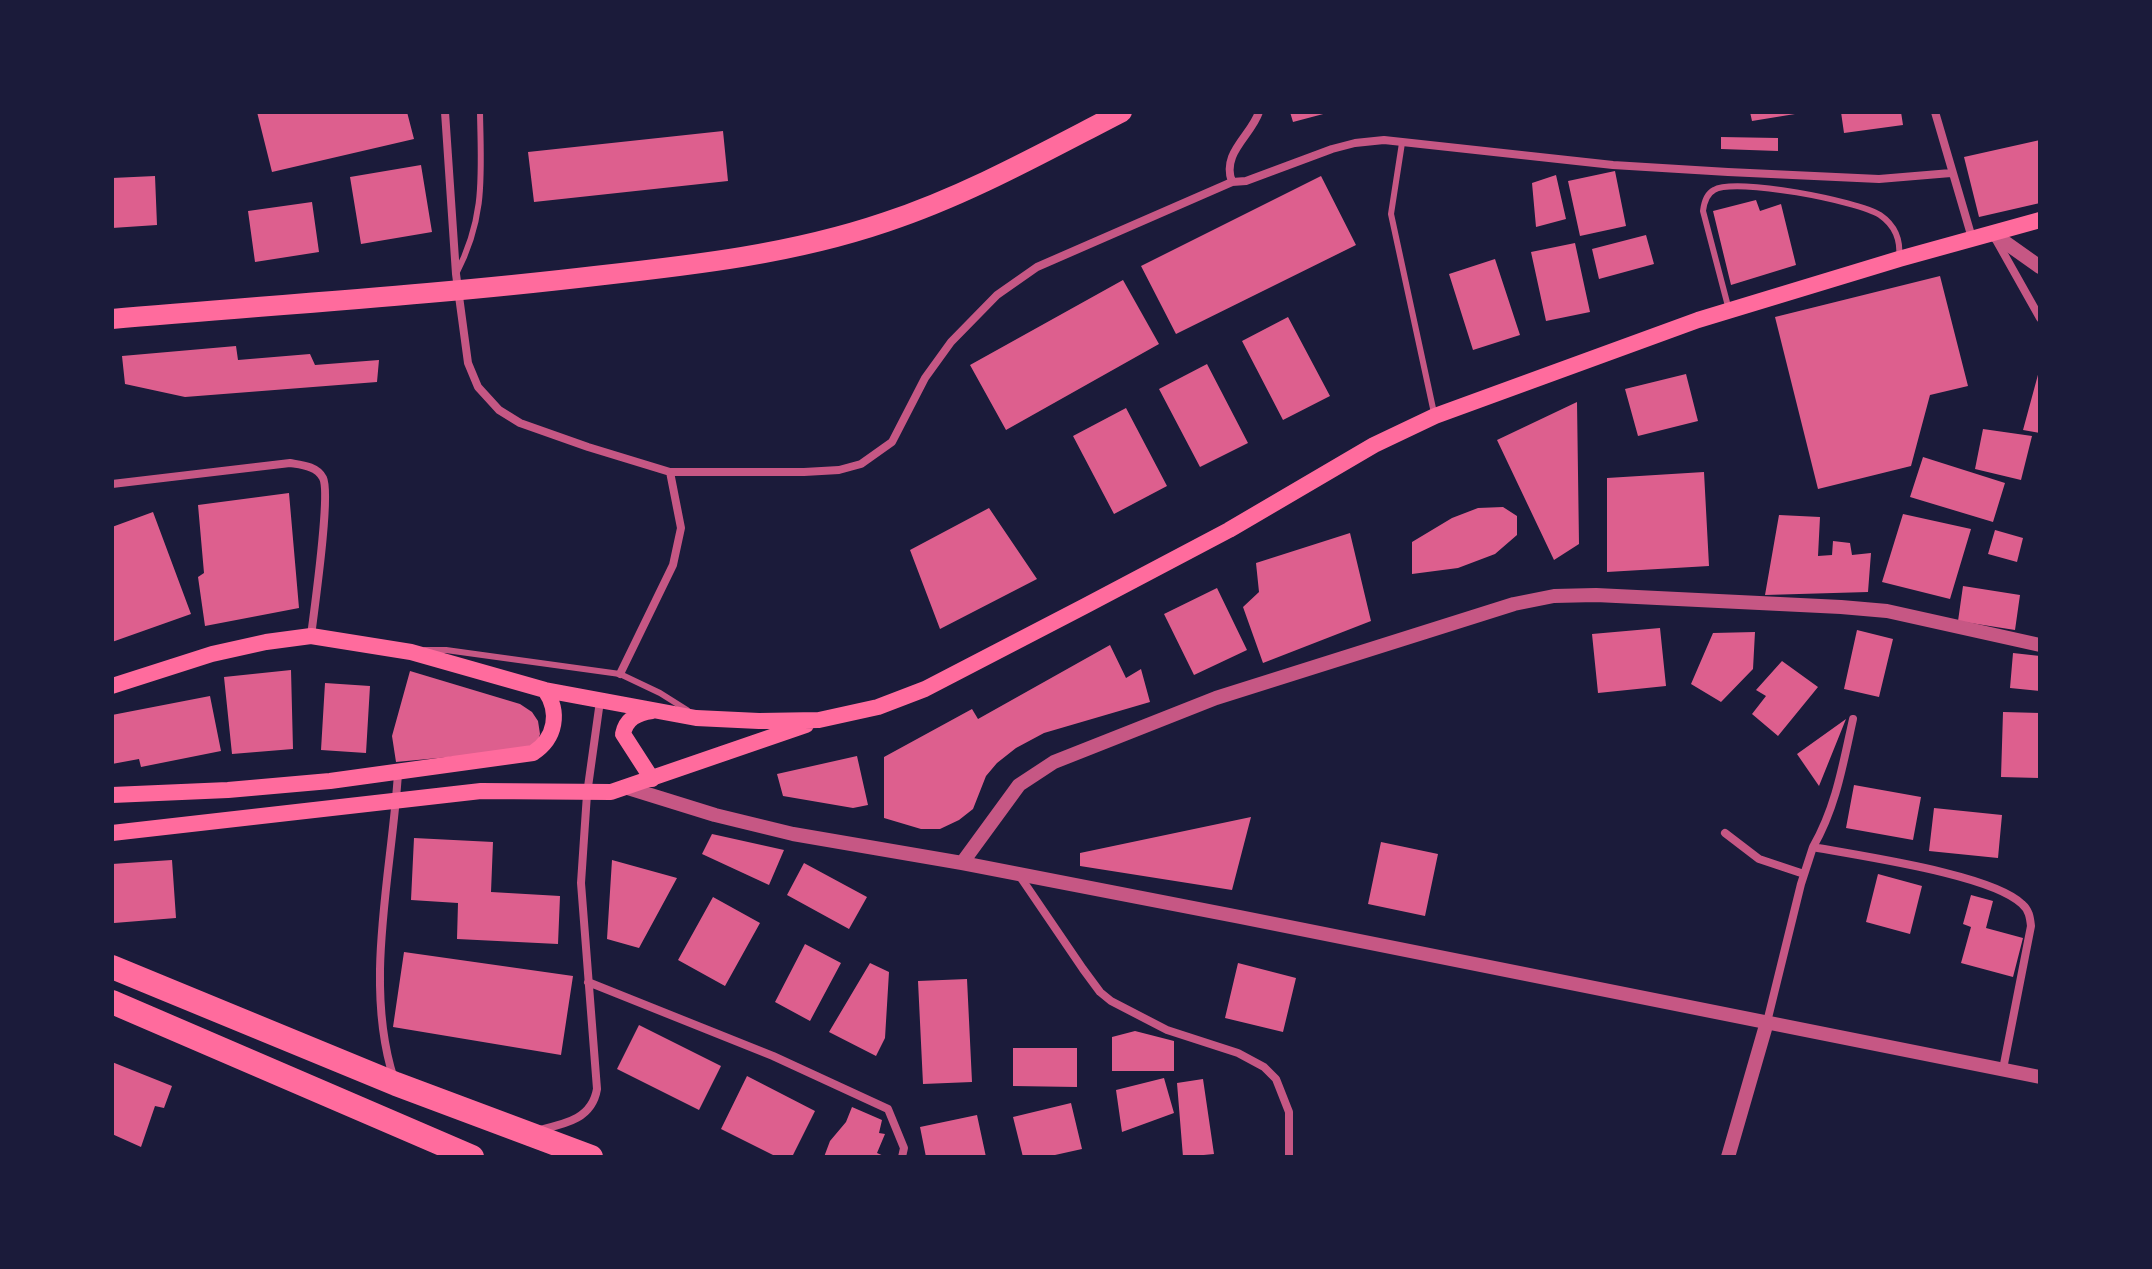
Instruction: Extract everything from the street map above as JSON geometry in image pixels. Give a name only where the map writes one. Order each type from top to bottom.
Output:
[{"type":"highway","points":[[112,967],[396,1084],[591,1157]]},
{"type":"highway","points":[[112,1002],[466,1156]]},
{"type":"main road","points":[[112,319],[457,283],[717,262],[831,239],[941,202],[1122,112]]},
{"type":"main road","points":[[112,833],[481,791],[587,794],[628,788],[819,720],[878,707],[925,689],[1229,530],[1374,445],[1435,416],[1729,310],[2040,220]]},
{"type":"main road","points":[[112,686],[212,654],[311,636],[411,652],[545,690],[696,718],[819,720]]},
{"type":"main road","points":[[112,795],[228,790],[398,773],[533,753],[543,747],[551,733],[555,713],[554,703],[545,690]]},
{"type":"main road","points":[[652,779],[623,734],[632,717],[657,710]]},
{"type":"street","points":[[445,112],[457,283],[472,377],[478,387],[499,410],[534,428],[670,472],[804,472],[839,470],[861,464],[892,442],[925,378],[951,342],[997,295],[1037,267],[1232,182],[1246,181],[1355,143],[1384,140],[1613,165],[1728,172],[1879,179],[1951,173]]},
{"type":"street","points":[[1232,182],[1229,166],[1232,156],[1256,123],[1259,112]]},
{"type":"street","points":[[1935,112],[1972,238]]},
{"type":"street","points":[[1992,233],[2040,267]]},
{"type":"street","points":[[1992,233],[2040,318]]},
{"type":"street","points":[[112,484],[290,463],[319,472],[325,483],[324,508],[311,636]]},
{"type":"street","points":[[620,674],[673,565],[681,528],[670,472]]},
{"type":"street","points":[[962,863],[1019,785],[1054,762],[1216,698],[1514,604],[1554,596],[1596,595],[1841,607],[1887,611],[2040,645]]},
{"type":"street","points":[[523,1132],[577,1119],[591,1107],[595,1098],[597,1066],[581,883],[587,794],[600,701]]},
{"type":"street","points":[[1728,1157],[1767,1022],[1804,874],[1834,802],[1853,719]]},
{"type":"street","points":[[396,1084],[384,1042],[379,998],[398,773]]},
{"type":"street","points":[[628,788],[715,815],[793,834],[962,863],[2040,1077]]},
{"type":"street","points":[[1725,833],[1759,859],[1804,874]]},
{"type":"street","points":[[1813,847],[1985,885],[2001,890],[2023,905],[2028,911],[2031,926],[2003,1069]]},
{"type":"street","points":[[1019,875],[1083,969],[1111,1001],[1167,1030],[1238,1053],[1264,1067],[1276,1079],[1289,1112],[1289,1157]]},
{"type":"street","points":[[588,982],[773,1056],[888,1109],[904,1148],[902,1157]]},
{"type":"lane","points":[[457,283],[479,214],[480,112]]},
{"type":"lane","points":[[1402,143],[1391,214],[1435,416]]},
{"type":"lane","points":[[1729,310],[1703,211],[1707,196],[1724,186],[1791,190],[1877,213],[1898,236],[1901,245],[1899,259]]},
{"type":"lane","points":[[411,652],[457,651],[620,674],[660,693],[696,718]]},
{"type":"building","points":[[257,112],[407,112],[414,139],[272,172]]},
{"type":"building","points":[[1290,112],[1327,112],[1327,113],[1293,122]]},
{"type":"building","points":[[1750,112],[1795,112],[1795,114],[1752,121]]},
{"type":"building","points":[[1841,112],[1901,112],[1903,125],[1844,133]]},
{"type":"building","points":[[723,131],[728,181],[534,202],[528,152]]},
{"type":"building","points":[[1721,137],[1778,138],[1778,151],[1721,149]]},
{"type":"building","points":[[2040,140],[2040,203],[1979,217],[1964,157]]},
{"type":"building","points":[[421,165],[432,232],[361,244],[350,177]]},
{"type":"building","points":[[1615,171],[1626,226],[1580,236],[1568,181]]},
{"type":"building","points":[[1556,175],[1566,219],[1536,227],[1532,183]]},
{"type":"building","points":[[155,176],[157,225],[112,228],[112,178]]},
{"type":"building","points":[[1321,176],[1356,245],[1176,334],[1141,266]]},
{"type":"building","points":[[1756,200],[1760,211],[1781,204],[1796,265],[1731,285],[1713,211]]},
{"type":"building","points":[[312,202],[319,252],[255,262],[248,211]]},
{"type":"building","points":[[1646,235],[1654,264],[1599,279],[1592,249]]},
{"type":"building","points":[[1575,243],[1590,312],[1546,321],[1531,252]]},
{"type":"building","points":[[1495,259],[1520,335],[1473,350],[1449,274]]},
{"type":"building","points":[[1940,276],[1968,386],[1930,395],[1911,466],[1818,489],[1775,317]]},
{"type":"building","points":[[1123,280],[1159,344],[1006,430],[970,365]]},
{"type":"building","points":[[1288,317],[1330,396],[1283,420],[1242,341]]},
{"type":"building","points":[[236,346],[238,360],[310,354],[315,365],[379,360],[377,382],[185,397],[125,384],[122,356]]},
{"type":"building","points":[[1207,364],[1248,443],[1200,467],[1159,389]]},
{"type":"building","points":[[2040,371],[2040,433],[2023,430]]},
{"type":"building","points":[[1686,374],[1698,421],[1638,436],[1625,389]]},
{"type":"building","points":[[1577,402],[1579,544],[1554,560],[1497,440]]},
{"type":"building","points":[[1126,408],[1167,486],[1114,514],[1073,436]]},
{"type":"building","points":[[1983,429],[2032,436],[2021,480],[1975,469]]},
{"type":"building","points":[[1923,457],[2005,483],[1993,522],[1910,497]]},
{"type":"building","points":[[1704,472],[1709,566],[1607,572],[1607,478]]},
{"type":"building","points":[[289,493],[299,608],[205,626],[198,577],[204,573],[198,505]]},
{"type":"building","points":[[1503,507],[1517,516],[1517,535],[1495,554],[1458,568],[1412,574],[1412,542],[1452,518],[1478,508]]},
{"type":"building","points":[[989,508],[1037,579],[940,629],[910,550]]},
{"type":"building","points":[[153,512],[191,614],[112,642],[112,527]]},
{"type":"building","points":[[1903,514],[1971,529],[1950,599],[1882,582]]},
{"type":"building","points":[[1779,515],[1820,517],[1818,556],[1832,555],[1833,541],[1850,543],[1852,555],[1871,553],[1868,592],[1765,595]]},
{"type":"building","points":[[1995,530],[2023,538],[2017,562],[1988,554]]},
{"type":"building","points":[[1350,533],[1371,621],[1263,663],[1243,607],[1259,592],[1256,563]]},
{"type":"building","points":[[1963,586],[2020,595],[2015,630],[1958,621]]},
{"type":"building","points":[[1217,588],[1247,650],[1194,675],[1164,614]]},
{"type":"building","points":[[1660,628],[1666,686],[1598,693],[1592,634]]},
{"type":"building","points":[[1857,630],[1893,639],[1879,697],[1844,689]]},
{"type":"building","points":[[1755,632],[1753,669],[1721,702],[1691,684],[1713,633]]},
{"type":"building","points":[[1110,645],[1126,678],[1141,669],[1150,702],[1044,733],[1016,748],[986,776],[973,809],[940,829],[921,829],[884,818],[884,757],[972,709],[978,719]]},
{"type":"building","points":[[2013,653],[2040,656],[2040,691],[2010,688]]},
{"type":"building","points":[[1782,661],[1818,687],[1778,736],[1752,714],[1766,696],[1756,690]]},
{"type":"building","points":[[291,670],[293,749],[232,754],[224,677]]},
{"type":"building","points":[[410,671],[520,704],[532,712],[538,721],[540,734],[537,744],[523,750],[396,762],[392,736]]},
{"type":"building","points":[[325,683],[370,686],[366,753],[321,750]]},
{"type":"building","points":[[210,696],[221,751],[141,767],[139,759],[112,764],[112,715]]},
{"type":"building","points":[[2003,712],[2040,713],[2039,778],[2001,777]]},
{"type":"building","points":[[1846,719],[1819,786],[1797,754]]},
{"type":"building","points":[[857,756],[868,805],[853,808],[783,796],[777,774]]},
{"type":"building","points":[[1854,785],[1921,797],[1913,840],[1846,828]]},
{"type":"building","points":[[1934,808],[2002,815],[1998,858],[1929,851]]},
{"type":"building","points":[[1251,817],[1232,890],[1080,866],[1080,853]]},
{"type":"building","points":[[712,834],[784,850],[769,885],[702,854]]},
{"type":"building","points":[[414,838],[493,842],[491,892],[560,896],[558,944],[457,939],[458,903],[411,900]]},
{"type":"building","points":[[1381,842],[1438,854],[1425,916],[1368,904]]},
{"type":"building","points":[[172,860],[176,918],[114,923],[112,864]]},
{"type":"building","points":[[612,860],[677,878],[639,948],[607,939]]},
{"type":"building","points":[[804,863],[867,897],[849,929],[787,895]]},
{"type":"building","points":[[1878,874],[1922,886],[1910,934],[1866,922]]},
{"type":"building","points":[[1971,895],[1993,901],[1986,928],[2023,938],[2013,977],[1961,963],[1971,927],[1963,924]]},
{"type":"building","points":[[713,897],[760,923],[725,986],[678,960]]},
{"type":"building","points":[[805,944],[841,963],[810,1021],[775,1002]]},
{"type":"building","points":[[404,952],[573,976],[561,1055],[393,1027]]},
{"type":"building","points":[[870,963],[889,972],[885,1038],[876,1056],[829,1032]]},
{"type":"building","points":[[1238,963],[1296,978],[1283,1032],[1225,1018]]},
{"type":"building","points":[[967,979],[972,1082],[923,1084],[918,981]]},
{"type":"building","points":[[639,1025],[721,1066],[699,1110],[617,1069]]},
{"type":"building","points":[[1135,1031],[1174,1041],[1174,1071],[1112,1071],[1112,1037]]},
{"type":"building","points":[[1013,1048],[1077,1048],[1077,1087],[1013,1086]]},
{"type":"building","points":[[112,1062],[172,1086],[164,1108],[155,1106],[141,1147],[112,1134]]},
{"type":"building","points":[[747,1076],[815,1111],[792,1157],[777,1157],[721,1129]]},
{"type":"building","points":[[1164,1078],[1174,1113],[1122,1132],[1116,1090]]},
{"type":"building","points":[[1203,1079],[1214,1154],[1183,1157],[1177,1083]]},
{"type":"building","points":[[1071,1103],[1082,1149],[1046,1157],[1023,1157],[1013,1117]]},
{"type":"building","points":[[852,1107],[882,1120],[879,1133],[885,1134],[877,1153],[886,1157],[824,1157],[830,1141],[846,1122]]},
{"type":"building","points":[[977,1115],[986,1157],[926,1157],[920,1127]]}]
